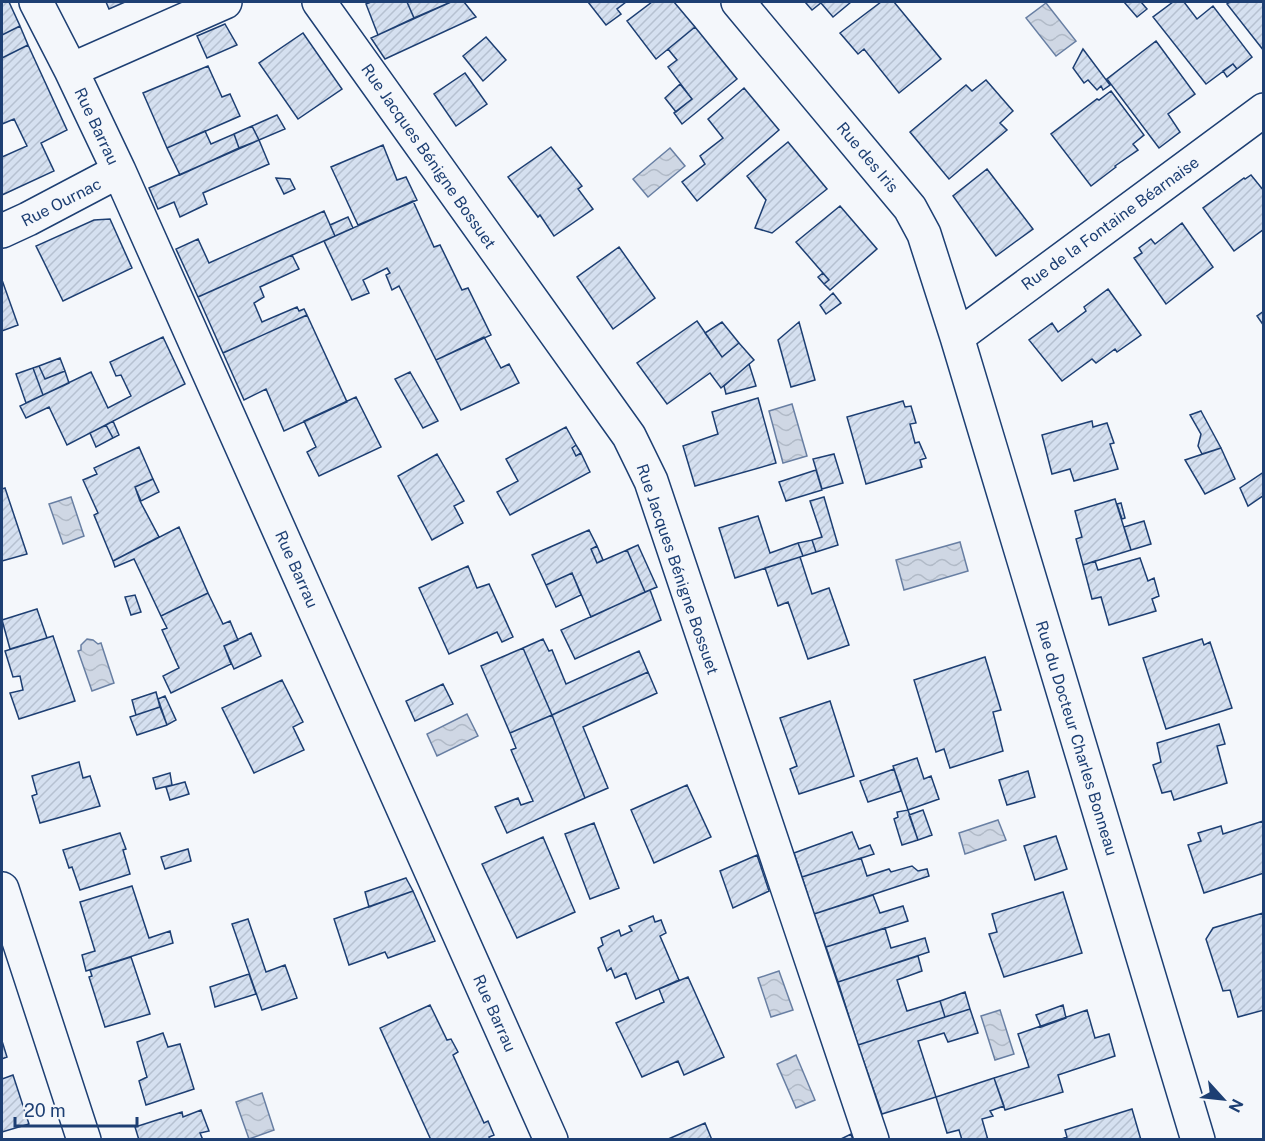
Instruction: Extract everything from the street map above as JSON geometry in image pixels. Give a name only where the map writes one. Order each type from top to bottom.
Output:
[{"type":"street","name":"Rue Barrau","points":[[36,2],[119,171],[551,1140]]},
{"type":"street","points":[[71,70],[225,2]]},
{"type":"street","name":"Rue Jacques Bénigne Bossuet","points":[[319,2],[629,436],[655,493],[872,1140]]},
{"type":"street","name":"Rue des Iris","points":[[738,2],[910,208],[924,234],[957,337]]},
{"type":"street","name":"Rue de la Fontaine Béarnaise","points":[[957,337],[1263,111]]},
{"type":"street","name":"Rue Ournac","points":[[2,231],[119,171]]},
{"type":"street","name":"Rue du Docteur Charles Bonneau","points":[[957,337],[1198,1140]]},
{"type":"street","points":[[2,889],[84,1140]]},
{"type":"water","points":[[1046,3],[1076,41],[1056,56],[1026,18]]},
{"type":"water","points":[[670,148],[685,166],[648,197],[633,179]]},
{"type":"water","points":[[792,404],[807,456],[783,463],[769,411]]},
{"type":"water","points":[[71,497],[84,536],[63,544],[49,504]]},
{"type":"water","points":[[960,542],[968,571],[904,590],[896,560]]},
{"type":"water","points":[[87,639],[101,643],[114,683],[92,691],[78,651]]},
{"type":"water","points":[[467,714],[478,736],[437,756],[427,734]]},
{"type":"water","points":[[998,820],[1006,840],[965,854],[959,833]]},
{"type":"water","points":[[779,971],[793,1010],[771,1017],[758,978]]},
{"type":"water","points":[[1000,1010],[1014,1054],[995,1060],[981,1016]]},
{"type":"water","points":[[796,1055],[815,1100],[796,1108],[777,1064]]},
{"type":"water","points":[[262,1093],[274,1130],[249,1139],[236,1102]]},
{"type":"building","points":[[2,2],[9,2],[20,26],[2,35]]},
{"type":"building","points":[[106,2],[125,2],[109,9]]},
{"type":"building","points":[[407,2],[414,18],[378,35],[366,4]]},
{"type":"building","points":[[407,2],[451,2],[414,18]]},
{"type":"building","points":[[451,2],[464,2],[476,17],[385,59],[371,38]]},
{"type":"building","points":[[588,2],[626,2],[617,9],[621,14],[606,25]]},
{"type":"building","points":[[652,2],[674,2],[695,27],[656,59],[627,21]]},
{"type":"building","points":[[805,2],[822,2],[812,10]]},
{"type":"building","points":[[822,2],[851,2],[833,17]]},
{"type":"building","points":[[881,2],[894,2],[941,59],[899,93],[864,49],[858,54],[840,33]]},
{"type":"building","points":[[1124,2],[1141,2],[1147,9],[1137,17]]},
{"type":"building","points":[[1173,2],[1184,2],[1197,19],[1213,6],[1252,57],[1237,69],[1233,64],[1206,84],[1153,17]]},
{"type":"building","points":[[1230,2],[1264,2],[1264,51],[1227,4]]},
{"type":"building","points":[[225,24],[237,45],[207,58],[197,36]]},
{"type":"building","points":[[20,26],[28,45],[2,58],[2,35]]},
{"type":"building","points":[[695,27],[737,79],[682,124],[674,113],[692,99],[668,67],[677,60],[668,49]]},
{"type":"building","points":[[303,33],[342,89],[298,119],[259,63]]},
{"type":"building","points":[[486,37],[506,60],[483,81],[463,56]]},
{"type":"building","points":[[1156,41],[1195,94],[1168,114],[1180,132],[1159,148],[1107,79]]},
{"type":"building","points":[[28,45],[67,130],[41,143],[54,171],[2,195],[2,157],[27,146],[14,119],[2,124],[2,58]]},
{"type":"building","points":[[1083,49],[1110,85],[1103,90],[1101,86],[1097,90],[1088,80],[1084,83],[1073,68]]},
{"type":"building","points":[[1233,64],[1237,69],[1227,77],[1223,71]]},
{"type":"building","points":[[208,66],[222,97],[230,94],[240,116],[167,148],[143,93]]},
{"type":"building","points":[[465,73],[487,104],[456,126],[434,94]]},
{"type":"building","points":[[986,80],[1013,111],[1000,123],[1007,130],[949,179],[910,132],[966,85],[972,91]]},
{"type":"building","points":[[680,84],[692,99],[676,112],[665,98]]},
{"type":"building","points":[[744,88],[779,130],[697,201],[682,182],[705,164],[700,156],[723,138],[708,119]]},
{"type":"building","points":[[1111,91],[1144,135],[1133,144],[1138,150],[1091,186],[1051,134]]},
{"type":"building","points":[[277,115],[285,129],[259,140],[252,126]]},
{"type":"building","points":[[252,126],[259,140],[239,148],[234,134]]},
{"type":"building","points":[[205,131],[211,144],[234,134],[239,148],[180,175],[167,148]]},
{"type":"building","points":[[259,140],[269,164],[203,193],[207,204],[180,217],[174,202],[158,209],[149,188]]},
{"type":"building","points":[[788,142],[827,189],[772,233],[755,228],[766,200],[747,176]]},
{"type":"building","points":[[383,145],[397,180],[406,177],[417,200],[358,225],[331,167]]},
{"type":"building","points":[[551,147],[582,186],[578,189],[593,209],[554,236],[540,215],[538,217],[508,177]]},
{"type":"building","points":[[987,169],[1033,229],[996,256],[953,196]]},
{"type":"building","points":[[1251,175],[1264,191],[1264,229],[1234,251],[1203,208]]},
{"type":"building","points":[[276,178],[290,179],[295,189],[284,194]]},
{"type":"building","points":[[413,201],[434,247],[440,245],[462,290],[468,288],[491,335],[436,360],[399,286],[392,290],[386,275],[390,273],[387,268],[363,280],[369,293],[352,300],[324,241]]},
{"type":"building","points":[[840,206],[877,249],[830,290],[824,284],[829,280],[796,242]]},
{"type":"building","points":[[324,211],[335,236],[198,297],[176,249],[198,239],[209,263]]},
{"type":"building","points":[[348,217],[353,228],[335,236],[330,225]]},
{"type":"building","points":[[110,219],[132,268],[63,301],[36,246],[94,220]]},
{"type":"building","points":[[1182,223],[1213,267],[1166,304],[1134,258],[1142,253],[1139,248],[1151,239],[1155,244]]},
{"type":"building","points":[[619,247],[655,298],[613,329],[577,277]]},
{"type":"building","points":[[292,255],[299,269],[260,287],[264,297],[254,303],[262,322],[297,307],[299,311],[304,309],[307,315],[223,353],[198,297]]},
{"type":"building","points":[[823,273],[829,280],[824,284],[818,277]]},
{"type":"building","points":[[2,280],[18,325],[2,331]]},
{"type":"building","points":[[1108,289],[1141,335],[1117,352],[1115,349],[1096,363],[1092,359],[1062,381],[1029,340],[1052,323],[1058,332],[1086,311],[1084,307]]},
{"type":"building","points":[[833,293],[841,303],[826,314],[820,305]]},
{"type":"building","points":[[1264,311],[1264,326],[1257,316]]},
{"type":"building","points":[[307,315],[347,402],[284,431],[266,389],[244,400],[223,353]]},
{"type":"building","points":[[697,321],[722,357],[739,343],[754,360],[721,388],[710,373],[667,404],[637,363]]},
{"type":"building","points":[[722,322],[739,343],[722,357],[705,333]]},
{"type":"building","points":[[799,322],[815,380],[791,387],[778,340]]},
{"type":"building","points":[[163,337],[185,384],[67,445],[49,407],[26,418],[20,406],[91,372],[108,408],[131,396],[121,375],[116,376],[110,362]]},
{"type":"building","points":[[484,337],[501,368],[509,364],[519,383],[461,410],[436,360]]},
{"type":"building","points":[[60,358],[65,371],[45,379],[39,366]]},
{"type":"building","points":[[749,364],[756,386],[726,394],[724,386]]},
{"type":"building","points":[[39,366],[45,379],[65,371],[69,383],[43,395],[33,368]]},
{"type":"building","points":[[33,368],[43,395],[26,403],[16,374]]},
{"type":"building","points":[[410,372],[438,421],[423,428],[395,379]]},
{"type":"building","points":[[356,397],[381,447],[319,476],[307,452],[316,447],[304,421]]},
{"type":"building","points":[[758,398],[776,463],[695,486],[683,446],[718,434],[712,412]]},
{"type":"building","points":[[903,401],[905,407],[911,406],[916,423],[910,424],[915,443],[919,442],[926,458],[920,460],[922,467],[866,484],[847,417]]},
{"type":"building","points":[[1201,411],[1221,448],[1202,454],[1198,446],[1201,434],[1190,415]]},
{"type":"building","points":[[113,421],[119,435],[113,438],[106,425]]},
{"type":"building","points":[[1092,421],[1093,427],[1107,423],[1114,443],[1110,444],[1118,469],[1074,481],[1070,469],[1052,474],[1042,435]]},
{"type":"building","points":[[106,425],[113,438],[96,447],[90,433]]},
{"type":"building","points":[[566,427],[576,445],[572,448],[576,456],[581,453],[590,472],[510,515],[497,492],[518,481],[506,459]]},
{"type":"building","points":[[576,445],[581,453],[576,456],[572,448]]},
{"type":"building","points":[[139,447],[153,479],[135,487],[159,537],[113,561],[94,515],[98,513],[83,480],[97,474],[94,468]]},
{"type":"building","points":[[1221,448],[1235,479],[1205,494],[1185,460]]},
{"type":"building","points":[[437,454],[464,501],[454,506],[463,523],[432,540],[398,476]]},
{"type":"building","points":[[834,454],[843,483],[822,489],[813,459]]},
{"type":"building","points":[[816,470],[822,490],[786,501],[779,482]]},
{"type":"building","points":[[1264,472],[1264,495],[1248,506],[1240,488]]},
{"type":"building","points":[[153,479],[159,492],[141,501],[135,487]]},
{"type":"building","points":[[5,488],[27,554],[2,561],[2,489]]},
{"type":"building","points":[[824,497],[838,545],[816,552],[812,540],[822,537],[810,501]]},
{"type":"building","points":[[1115,499],[1131,550],[1083,565],[1076,539],[1082,537],[1075,511]]},
{"type":"building","points":[[1121,503],[1125,518],[1122,519],[1117,504]]},
{"type":"building","points":[[758,516],[770,553],[798,543],[803,556],[735,578],[719,528]]},
{"type":"building","points":[[1144,521],[1151,544],[1131,550],[1124,527]]},
{"type":"building","points":[[179,527],[208,593],[161,616],[134,559],[115,567],[113,561]]},
{"type":"building","points":[[589,530],[597,546],[591,549],[597,563],[627,550],[645,592],[591,617],[572,573],[546,585],[532,555]]},
{"type":"building","points":[[812,540],[816,552],[803,556],[798,543]]},
{"type":"building","points":[[638,545],[657,587],[645,592],[627,550]]},
{"type":"building","points":[[597,546],[603,560],[597,563],[591,549]]},
{"type":"building","points":[[800,557],[812,594],[829,588],[849,645],[808,659],[788,602],[778,606],[765,568]]},
{"type":"building","points":[[1140,558],[1148,581],[1154,578],[1159,596],[1152,599],[1156,611],[1109,625],[1101,597],[1092,599],[1083,565],[1095,561],[1098,570]]},
{"type":"building","points":[[468,566],[477,588],[489,584],[513,637],[502,642],[497,632],[449,654],[419,588]]},
{"type":"building","points":[[572,573],[581,595],[556,607],[546,585]]},
{"type":"building","points":[[650,590],[661,620],[575,659],[561,630]]},
{"type":"building","points":[[208,593],[223,624],[230,621],[238,640],[224,646],[231,664],[171,693],[163,676],[179,668],[162,630],[167,628],[161,616]]},
{"type":"building","points":[[135,595],[141,612],[131,615],[125,597]]},
{"type":"building","points":[[37,609],[47,638],[10,649],[2,620]]},
{"type":"building","points":[[251,633],[261,656],[234,669],[224,646]]},
{"type":"building","points":[[53,636],[75,701],[19,719],[10,693],[23,690],[20,676],[13,677],[5,651]]},
{"type":"building","points":[[543,639],[549,651],[552,650],[566,684],[639,651],[648,672],[552,715],[523,648]]},
{"type":"building","points":[[1202,639],[1204,645],[1210,642],[1232,708],[1166,729],[1143,658]]},
{"type":"building","points":[[523,648],[552,715],[510,733],[481,666]]},
{"type":"building","points":[[985,657],[1001,710],[993,712],[1003,751],[950,768],[944,749],[936,752],[914,680]]},
{"type":"building","points":[[648,672],[657,693],[583,727],[608,788],[585,798],[552,715]]},
{"type":"building","points":[[282,680],[303,722],[293,727],[304,750],[254,773],[222,708]]},
{"type":"building","points":[[443,684],[453,704],[415,721],[406,701]]},
{"type":"building","points":[[156,692],[160,707],[136,715],[132,700]]},
{"type":"building","points":[[165,696],[176,720],[167,725],[158,699]]},
{"type":"building","points":[[830,701],[854,776],[799,794],[790,769],[797,766],[780,718]]},
{"type":"building","points":[[160,707],[167,725],[137,735],[130,717]]},
{"type":"building","points":[[552,715],[585,798],[507,833],[495,807],[518,798],[521,805],[533,801],[511,750],[516,748],[510,733]]},
{"type":"building","points":[[1219,724],[1225,744],[1217,746],[1227,783],[1174,800],[1171,791],[1162,793],[1153,765],[1161,762],[1157,743]]},
{"type":"building","points":[[917,758],[924,779],[931,776],[939,799],[908,810],[893,766]]},
{"type":"building","points":[[79,762],[83,778],[90,776],[100,806],[40,823],[32,796],[37,794],[32,776]]},
{"type":"building","points":[[894,769],[901,791],[868,802],[860,781]]},
{"type":"building","points":[[1028,771],[1035,797],[1007,805],[999,780]]},
{"type":"building","points":[[170,773],[172,785],[156,789],[153,778]]},
{"type":"building","points":[[185,782],[189,794],[170,800],[166,787]]},
{"type":"building","points":[[687,785],[711,837],[654,863],[631,810]]},
{"type":"building","points":[[908,810],[918,840],[902,845],[894,819],[898,817],[897,812]]},
{"type":"building","points":[[923,810],[932,835],[918,840],[909,815]]},
{"type":"building","points":[[1263,821],[1264,873],[1204,893],[1188,845],[1201,841],[1198,833],[1221,826],[1223,834]]},
{"type":"building","points":[[594,823],[619,888],[590,899],[565,834]]},
{"type":"building","points":[[852,832],[859,849],[870,845],[874,854],[802,877],[794,853]]},
{"type":"building","points":[[120,833],[126,849],[123,850],[130,874],[80,890],[63,850]]},
{"type":"building","points":[[1056,836],[1067,869],[1035,880],[1024,846]]},
{"type":"building","points":[[543,837],[575,912],[517,938],[482,864]]},
{"type":"building","points":[[188,849],[191,861],[165,869],[161,857]]},
{"type":"building","points":[[757,855],[769,891],[733,908],[720,871]]},
{"type":"building","points":[[861,858],[867,876],[889,869],[891,872],[912,866],[918,871],[927,869],[929,876],[814,914],[802,877]]},
{"type":"building","points":[[406,878],[413,891],[369,907],[365,892]]},
{"type":"building","points":[[132,886],[149,938],[170,931],[173,943],[86,971],[82,955],[95,951],[80,902]]},
{"type":"building","points":[[413,891],[435,941],[388,958],[385,952],[349,965],[334,919]]},
{"type":"building","points":[[1063,892],[1082,953],[1004,977],[989,934],[997,932],[992,914]]},
{"type":"building","points":[[873,895],[880,913],[903,906],[908,921],[826,947],[814,914]]},
{"type":"building","points":[[1263,913],[1264,1010],[1238,1017],[1230,990],[1223,991],[1206,939],[1213,928]]},
{"type":"building","points":[[653,916],[655,922],[661,920],[666,933],[660,936],[679,980],[636,999],[626,973],[615,978],[611,968],[607,971],[598,948],[603,945],[601,938],[619,930],[621,936],[632,931],[629,926]]},
{"type":"building","points":[[248,919],[266,972],[285,965],[297,998],[262,1010],[232,924]]},
{"type":"building","points":[[885,928],[891,948],[925,938],[929,952],[838,982],[826,947]]},
{"type":"building","points":[[918,956],[922,971],[897,980],[907,1011],[940,1001],[945,1017],[858,1045],[838,982]]},
{"type":"building","points":[[131,957],[150,1014],[105,1027],[89,977],[92,976],[90,970]]},
{"type":"building","points":[[249,974],[256,994],[215,1007],[210,987]]},
{"type":"building","points":[[688,977],[724,1057],[684,1075],[678,1061],[642,1077],[616,1023],[664,1002],[659,989]]},
{"type":"building","points":[[965,992],[970,1009],[945,1017],[940,1001]]},
{"type":"building","points":[[430,1005],[447,1040],[451,1039],[458,1052],[453,1055],[484,1123],[488,1121],[494,1135],[489,1137],[491,1140],[431,1140],[380,1028]]},
{"type":"building","points":[[1063,1005],[1066,1018],[1041,1027],[1036,1015]]},
{"type":"building","points":[[970,1009],[978,1033],[948,1042],[944,1033],[918,1041],[936,1097],[882,1114],[858,1045]]},
{"type":"building","points":[[1087,1010],[1095,1038],[1109,1034],[1115,1056],[1058,1075],[1063,1092],[1005,1110],[994,1078],[1029,1067],[1018,1034]]},
{"type":"building","points":[[163,1033],[168,1047],[180,1044],[194,1089],[146,1105],[139,1081],[147,1077],[137,1042]]},
{"type":"building","points":[[2,1041],[7,1057],[2,1059]]},
{"type":"building","points":[[13,1075],[29,1124],[2,1132],[2,1079]]},
{"type":"building","points":[[994,1078],[1004,1106],[990,1111],[993,1116],[982,1119],[988,1140],[962,1140],[959,1130],[947,1133],[936,1097]]},
{"type":"building","points":[[1132,1109],[1141,1140],[1059,1140],[1067,1137],[1065,1130]]},
{"type":"building","points":[[201,1110],[209,1131],[200,1133],[203,1140],[139,1140],[135,1127],[182,1112],[183,1117]]},
{"type":"building","points":[[705,1123],[712,1140],[666,1140]]},
{"type":"building","points":[[851,1134],[853,1140],[839,1140]]}]
